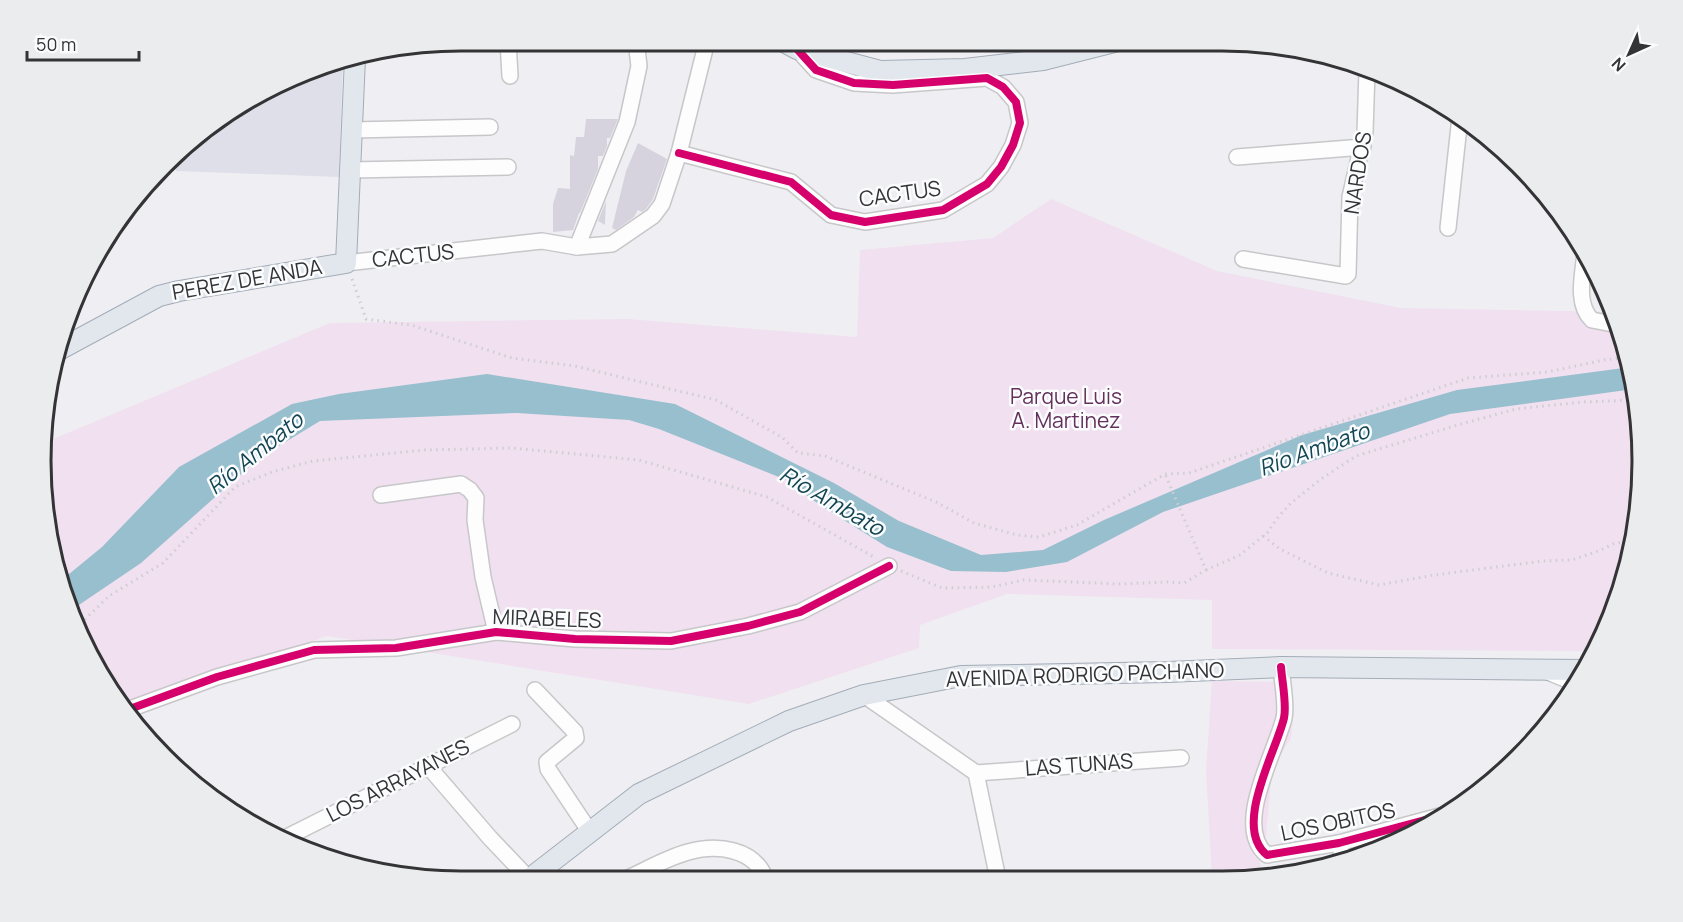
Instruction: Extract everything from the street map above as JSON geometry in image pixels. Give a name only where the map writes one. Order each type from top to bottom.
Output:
[{"type":"main road","points":[[810,51],[880,71],[954,69],[1043,60],[1079,51]]},
{"type":"main road","points":[[346,263],[355,65]]},
{"type":"main road","name":"PEREZ DE ANDA","points":[[68,345],[159,296],[346,263]]},
{"type":"main road","name":"AVENIDA RODRIGO PACHANO","points":[[541,871],[639,794],[789,721],[864,695],[961,676],[1168,672],[1281,667],[1575,670]]},
{"type":"street","points":[[509,51],[510,76]]},
{"type":"street","points":[[577,248],[627,122],[639,66],[637,51]]},
{"type":"street","name":"CACTUS","points":[[346,263],[542,241],[577,248],[612,244],[653,216],[662,204],[679,153],[704,51]]},
{"type":"street","name":"CACTUS","points":[[679,153],[791,182],[831,215],[865,222],[943,210],[987,184],[1001,167],[1013,145],[1020,123],[1016,102],[1003,87],[987,78],[893,85],[854,83],[816,70],[795,51]]},
{"type":"street","name":"NARDOS","points":[[1243,259],[1346,276],[1348,274],[1350,197],[1363,147],[1368,78]]},
{"type":"street","points":[[352,130],[490,127]]},
{"type":"street","points":[[1448,228],[1459,127]]},
{"type":"street","points":[[1236,157],[1363,147]]},
{"type":"street","points":[[350,170],[508,167]]},
{"type":"street","points":[[1584,268],[1584,308],[1592,320],[1608,323]]},
{"type":"street","points":[[381,495],[461,484],[470,490],[476,498],[475,520],[483,577],[496,632]]},
{"type":"street","name":"MIRABELES","points":[[134,708],[217,677],[314,650],[396,648],[496,632],[575,639],[671,641],[748,626],[800,612],[889,566]]},
{"type":"street","name":"LOS OBITOS","points":[[1281,667],[1285,716],[1267,763],[1253,818],[1254,837],[1259,849],[1267,855],[1340,843],[1414,823]]},
{"type":"street","points":[[1542,669],[1568,680]]},
{"type":"street","points":[[535,690],[575,732],[576,738],[547,762],[548,769],[590,832]]},
{"type":"street","points":[[864,695],[976,773],[996,871]]},
{"type":"street","name":"LOS ARRAYANES","points":[[291,834],[512,724]]},
{"type":"street","name":"LAS TUNAS","points":[[976,773],[1181,758]]},
{"type":"street","points":[[428,766],[521,871]]},
{"type":"street","points":[[1340,843],[1342,853]]},
{"type":"street","points":[[645,871],[688,852],[721,848],[746,854],[763,871]]},
{"type":"path","points":[[346,263],[366,319],[411,325],[512,358],[575,366],[716,400],[783,438],[798,453],[825,456],[936,502],[974,524],[1017,535],[1039,537],[1077,525],[1165,474],[1190,473],[1468,378],[1548,372],[1619,358]]},
{"type":"path","points":[[83,621],[110,596],[163,563],[235,487],[272,472],[313,461],[425,450],[512,448],[639,460],[767,497],[889,566],[942,588],[992,587],[1023,580],[1184,584],[1206,570],[1240,555],[1263,536],[1291,503],[1321,479],[1356,456],[1516,409],[1582,402],[1627,400]]},
{"type":"path","points":[[1165,474],[1206,570]]},
{"type":"path","points":[[1263,536],[1280,549],[1328,573],[1379,585],[1434,575],[1543,561],[1572,560],[1624,542]]},
{"type":"shaded area","points":[[343,69],[339,177],[176,171],[176,166],[191,153],[233,120],[280,93]]},
{"type":"green space","name":"Parque Luis A. Martinez","points":[[1051,199],[1217,271],[1401,308],[1604,312],[1624,381],[1631,434],[1631,488],[1618,567],[1601,618],[1585,651],[1212,649],[1212,600],[1007,594],[920,625],[919,648],[749,704],[327,636],[131,704],[106,666],[82,618],[59,541],[52,488],[52,440],[330,323],[628,319],[857,337],[860,250],[993,238]]},
{"type":"green space","points":[[1212,681],[1292,682],[1294,710],[1291,738],[1272,770],[1265,848],[1259,857],[1261,869],[1212,871],[1206,770]]},
{"type":"water","name":"Río Ambato","points":[[1621,368],[1625,390],[1450,414],[1163,512],[1067,562],[1006,572],[951,571],[887,547],[820,505],[784,479],[659,429],[629,420],[517,413],[320,421],[259,458],[141,563],[78,606],[68,575],[102,547],[179,467],[292,404],[339,394],[487,374],[675,404],[834,483],[899,521],[981,555],[1043,550],[1104,520],[1302,435],[1457,390]]},
{"type":"building","points":[[586,119],[618,119],[610,138],[607,138],[603,156],[598,156],[598,169],[573,230],[553,232],[553,204],[558,188],[570,189],[570,155],[574,156],[576,137],[584,137]]},
{"type":"building","points":[[638,143],[667,159],[653,199],[646,209],[642,212],[638,210],[634,217],[616,230],[612,228],[626,171]]},
{"type":"building","points":[[606,201],[605,225],[598,221]]},
{"type":"cycle path","points":[[679,153],[791,182],[831,215],[865,222],[943,210],[987,184],[1001,167],[1013,145],[1020,123],[1016,102],[1003,87],[987,78],[893,85],[854,83],[816,70],[799,51]]},
{"type":"cycle path","points":[[134,708],[217,677],[314,650],[396,648],[496,632],[575,639],[671,641],[748,626],[800,612],[889,566]]},
{"type":"cycle path","points":[[1281,667],[1285,713],[1259,789],[1255,808],[1254,827],[1257,842],[1267,855],[1339,843],[1414,823]]}]
